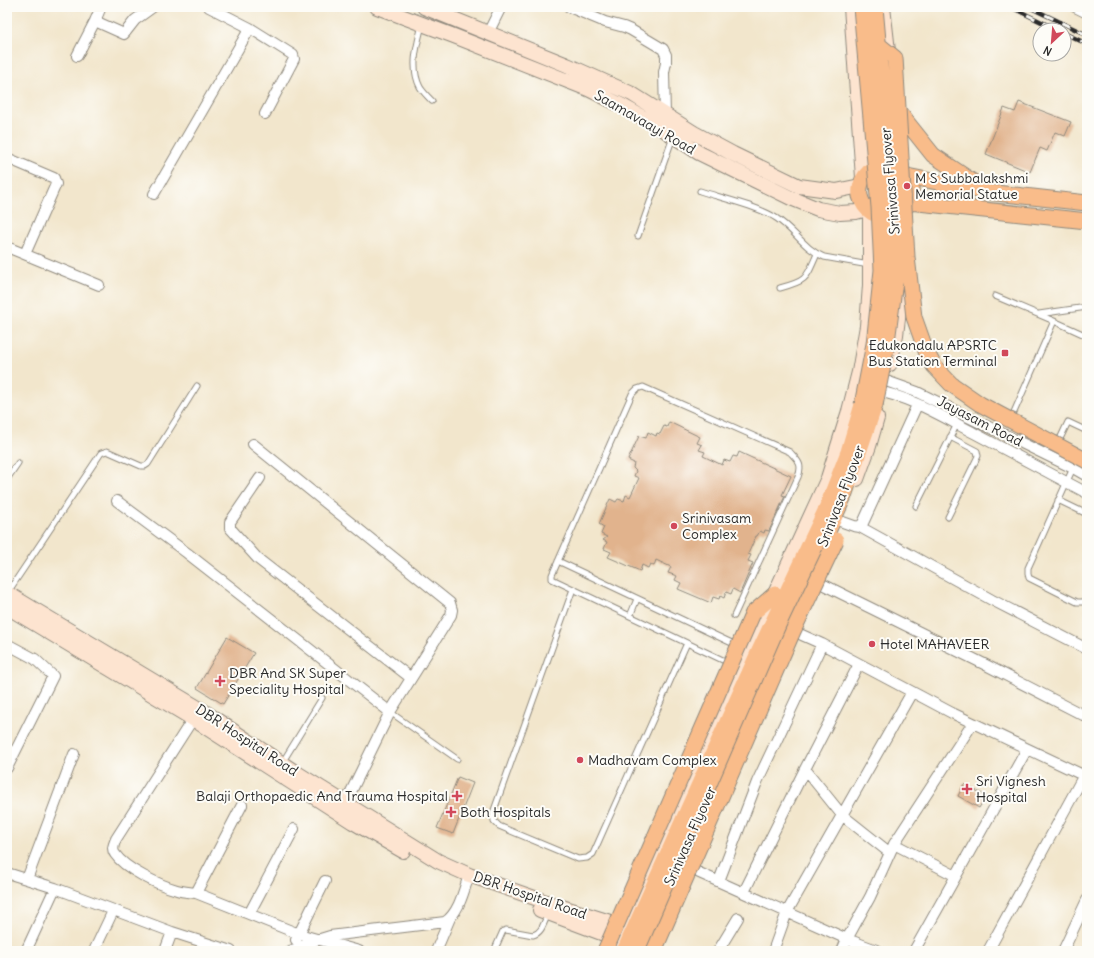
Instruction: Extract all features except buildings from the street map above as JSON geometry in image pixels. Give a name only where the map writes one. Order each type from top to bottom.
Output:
[{"type":"main road","name":"Srinivasa Flyover","points":[[621,942],[825,511],[848,452],[862,405],[874,344],[882,270],[879,208],[861,7]]},
{"type":"main road","name":"Srinivasa Flyover","points":[[648,950],[842,502],[875,405],[886,349],[896,274],[895,231],[875,7]]},
{"type":"main road","points":[[879,45],[895,58],[907,257],[914,317],[926,351],[934,366],[951,384],[980,404],[1087,461]]},
{"type":"main road","points":[[894,105],[933,155],[987,192]]},
{"type":"main road","points":[[904,173],[911,187],[911,198],[907,205],[896,215],[892,216],[880,217],[868,210],[862,203],[860,194],[862,182],[872,169],[884,165],[893,166],[904,173],[987,192],[1087,203]]},
{"type":"main road","points":[[907,205],[1087,221]]},
{"type":"main road","points":[[648,950],[838,530]]},
{"type":"main road","points":[[605,951],[753,613],[775,594]]},
{"type":"street","points":[[77,56],[101,7]]},
{"type":"street","points":[[95,21],[124,34],[135,20],[153,7]]},
{"type":"street","points":[[209,7],[250,28],[293,55],[294,57],[265,114]]},
{"type":"street","name":"Saamavaayi Road","points":[[376,7],[588,89],[623,106],[699,153],[791,198],[811,206],[840,213],[868,210]]},
{"type":"street","name":"Saamavaayi Road","points":[[424,7],[632,94],[694,133],[799,186],[836,191],[862,182]]},
{"type":"street","points":[[488,33],[501,7]]},
{"type":"street","points":[[569,7],[605,22],[631,30],[663,49],[666,55],[664,72],[665,115]]},
{"type":"street","points":[[851,7],[862,182]]},
{"type":"street","points":[[883,7],[894,105],[904,173]]},
{"type":"street","points":[[1075,7],[1087,13]]},
{"type":"street","points":[[154,194],[250,28]]},
{"type":"street","points":[[7,158],[54,178],[56,181],[25,254]]},
{"type":"street","points":[[648,950],[681,865],[765,679],[838,530],[870,446],[896,335],[903,272],[907,205]]},
{"type":"street","points":[[621,942],[706,744],[828,478],[850,411],[867,326],[870,285],[868,210]]},
{"type":"street","points":[[7,247],[99,285]]},
{"type":"street","name":"Jayasam Road","points":[[857,381],[917,392],[1087,476]]},
{"type":"street","name":"Jayasam Road","points":[[885,387],[1087,493]]},
{"type":"street","points":[[860,527],[864,523],[917,405]]},
{"type":"street","points":[[253,444],[450,603],[451,615],[390,712],[345,804]]},
{"type":"street","points":[[260,478],[230,522],[230,528],[258,559],[411,678]]},
{"type":"street","points":[[117,501],[187,553],[390,712]]},
{"type":"street","points":[[838,530],[854,526],[860,527],[992,600],[1087,648]]},
{"type":"street","points":[[816,581],[1087,717]]},
{"type":"street","name":"DBR Hospital Road","points":[[7,593],[196,714],[353,822],[426,864],[468,879],[552,904],[621,942]]},
{"type":"street","name":"DBR Hospital Road","points":[[7,607],[282,764],[438,862],[468,879],[621,942]]},
{"type":"street","points":[[793,631],[822,644],[973,723],[1085,776],[988,951]]},
{"type":"street","points":[[7,644],[35,659],[53,676],[7,768]]},
{"type":"street","points":[[719,882],[757,782],[822,644]]},
{"type":"street","points":[[744,892],[859,664]]},
{"type":"street","points":[[773,951],[787,912],[912,692]]},
{"type":"street","points":[[196,714],[113,846],[114,853],[131,869],[154,882],[177,890],[196,893],[299,934],[359,951]]},
{"type":"street","points":[[842,951],[847,938],[870,897],[892,848],[973,723]]},
{"type":"street","points":[[914,951],[1027,749]]},
{"type":"street","points":[[27,879],[74,754]]},
{"type":"street","points":[[805,769],[842,815],[892,848],[956,876]]},
{"type":"street","points":[[196,893],[242,805]]},
{"type":"street","points":[[249,914],[294,829]]},
{"type":"street","points":[[681,865],[879,951]]},
{"type":"street","points":[[7,873],[55,888],[113,911],[231,951]]},
{"type":"street","points":[[290,951],[330,936],[444,922],[455,913],[468,879]]},
{"type":"street","points":[[290,951],[325,880]]},
{"type":"street","points":[[26,951],[55,888]]},
{"type":"street","points":[[1063,951],[1087,900]]},
{"type":"street","points":[[94,951],[113,911]]},
{"type":"street","points":[[436,951],[450,918]]},
{"type":"street","points":[[718,951],[738,918]]},
{"type":"street","points":[[165,951],[172,932]]},
{"type":"lane","points":[[422,24],[414,61],[416,76],[420,88],[432,101]]},
{"type":"lane","points":[[638,236],[673,136]]},
{"type":"lane","points":[[700,191],[736,202],[776,218],[805,246],[817,254],[824,257],[870,266]]},
{"type":"lane","points":[[780,288],[798,283],[804,279],[809,273],[817,254]]},
{"type":"lane","points":[[995,296],[1087,336]]},
{"type":"lane","points":[[1038,314],[1087,307]]},
{"type":"lane","points":[[1054,322],[1010,419],[1059,441],[1068,422],[1087,431]]},
{"type":"lane","points":[[7,593],[101,453],[107,451],[141,466],[148,464],[197,386]]},
{"type":"lane","points":[[734,616],[798,477],[801,470],[800,463],[790,452],[643,387],[637,389],[632,394],[558,561],[552,575],[552,579],[741,669]]},
{"type":"lane","points":[[916,506],[957,424]]},
{"type":"lane","points":[[948,517],[978,456],[977,451],[950,437]]},
{"type":"lane","points":[[7,479],[18,463]]},
{"type":"lane","points":[[1073,468],[1028,568],[1028,574],[1029,578],[1077,602],[1087,600]]},
{"type":"lane","points":[[1058,500],[1087,514]]},
{"type":"lane","points":[[558,561],[749,652]]},
{"type":"lane","points":[[573,589],[493,813],[494,821],[499,826],[578,859],[587,858],[593,854],[687,643]]},
{"type":"lane","points":[[630,616],[638,599]]},
{"type":"lane","points":[[282,764],[322,698]]},
{"type":"lane","points":[[390,712],[457,759]]},
{"type":"lane","points":[[494,951],[503,931],[506,930],[533,935],[537,934],[540,931],[548,913]]},
{"type":"railway","points":[[1011,7],[1042,22]]},
{"type":"railway","points":[[1029,7],[1087,35]]},
{"type":"railway","points":[[1072,37],[1087,44]]},
{"type":"place","name":"M S Subbalakshmi Memorial Statue","points":[[907,186]]},
{"type":"place","name":"Edukondalu APSRTC Bus Station Terminal","points":[[1005,353]]},
{"type":"place","name":"Srinivasam Complex","points":[[674,526]]},
{"type":"place","name":"Hotel MAHAVEER","points":[[872,644]]},
{"type":"place","name":"DBR And SK Super Speciality Hospital","points":[[220,681]]},
{"type":"place","name":"Madhavam Complex","points":[[580,760]]},
{"type":"place","name":"Sri Vignesh Hospital","points":[[967,789]]},
{"type":"place","name":"Balaji Orthopaedic And Trauma Hospital","points":[[457,796]]},
{"type":"place","name":"Both Hospitals","points":[[451,812]]}]
